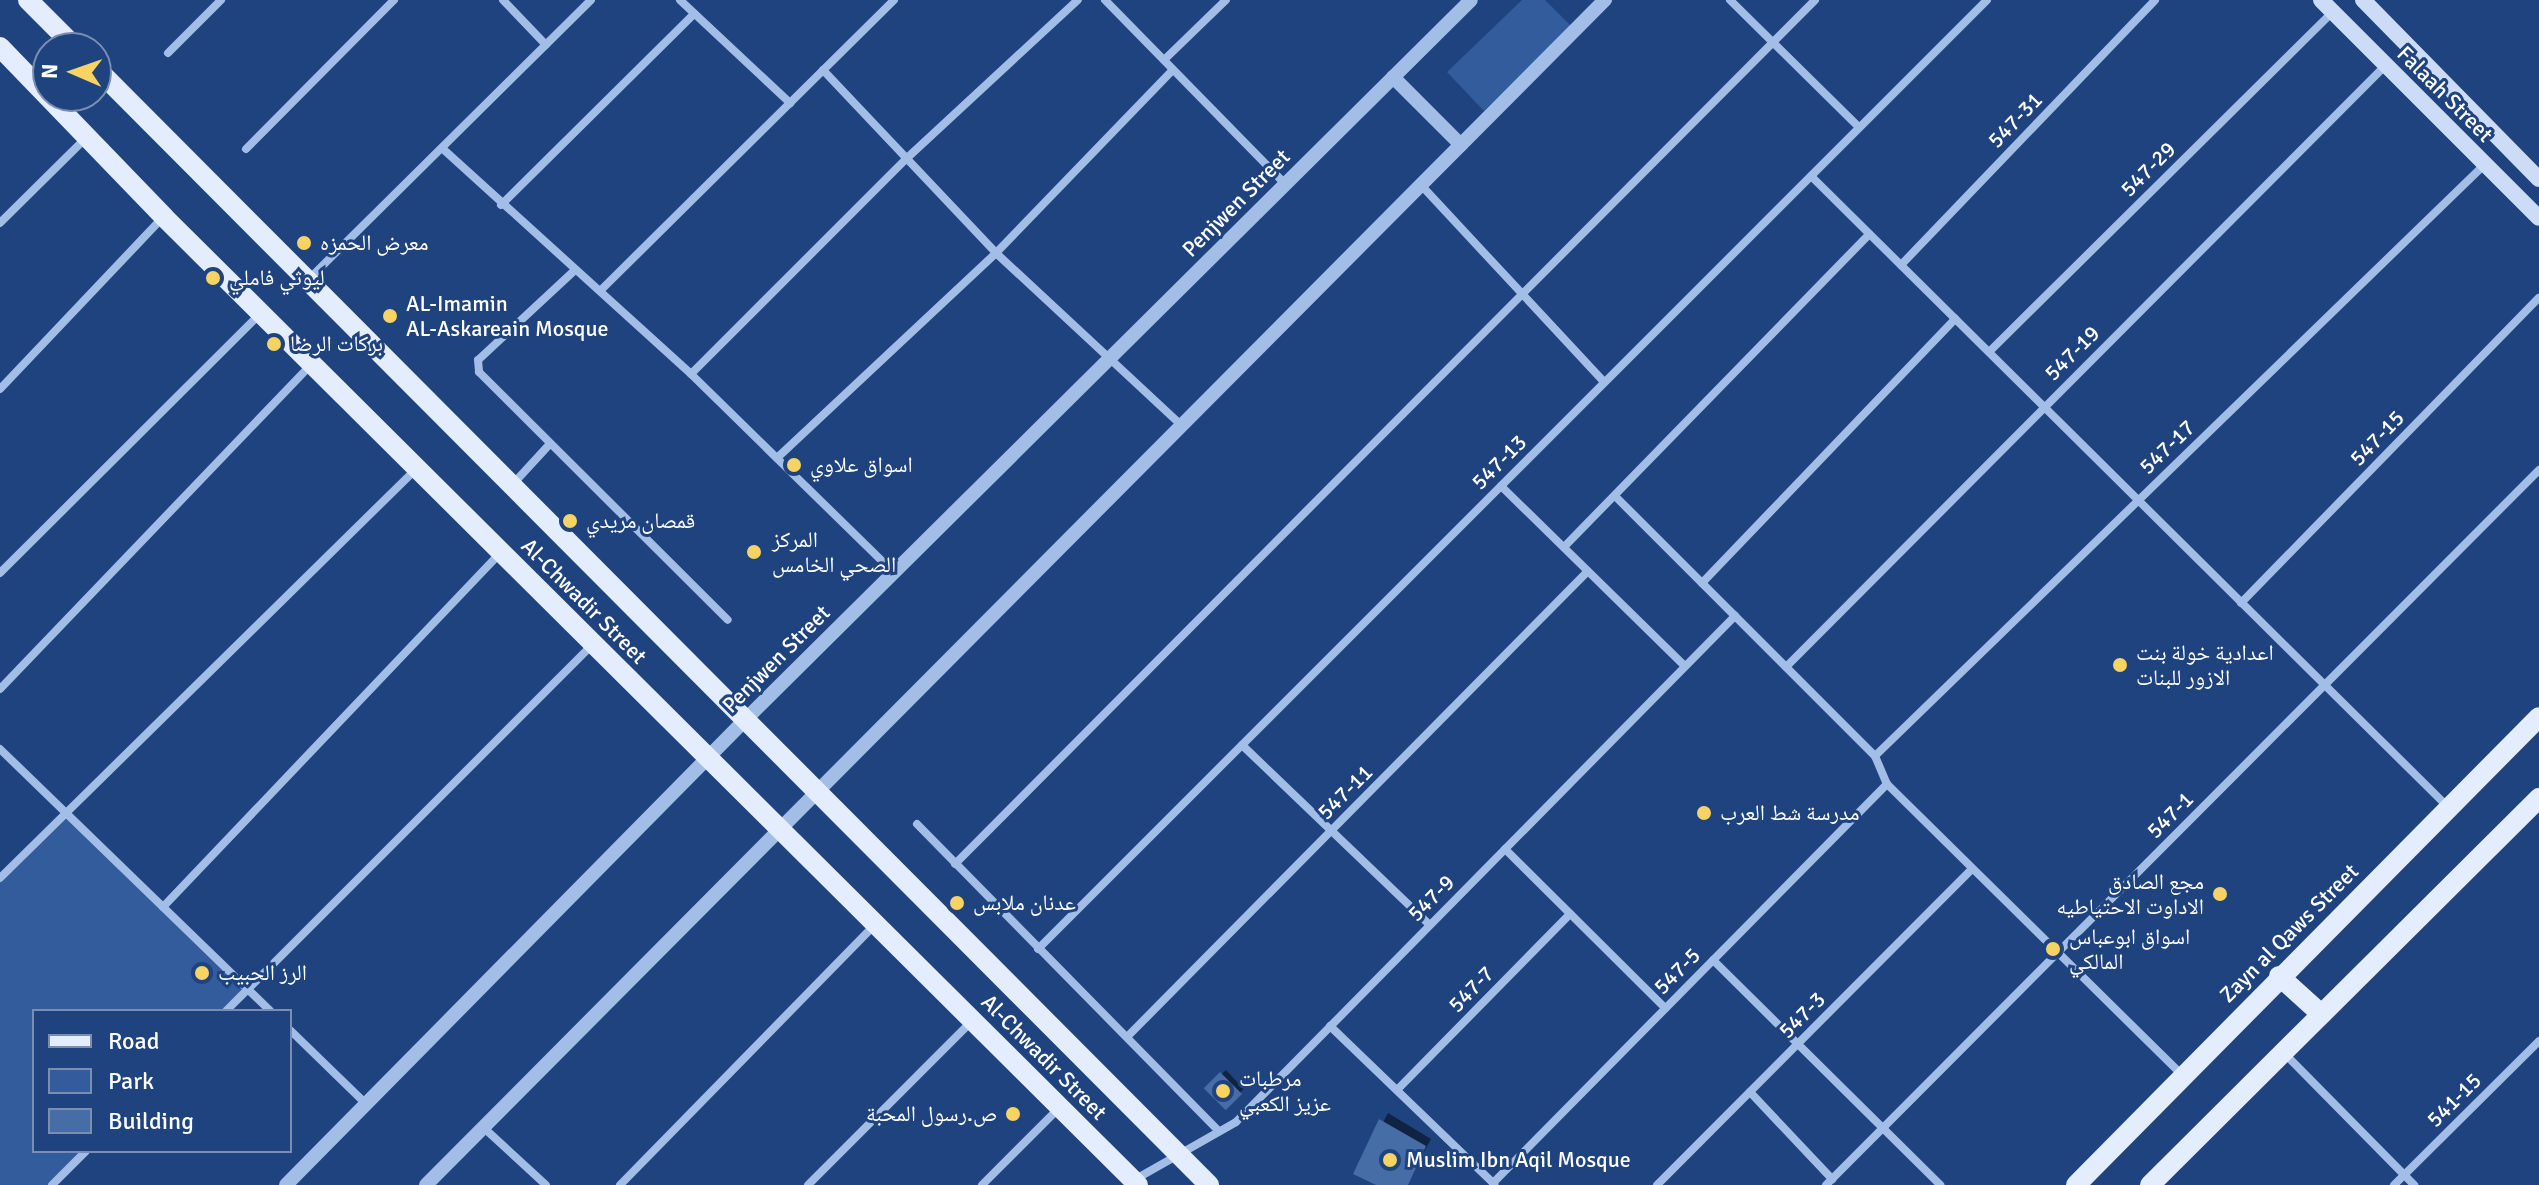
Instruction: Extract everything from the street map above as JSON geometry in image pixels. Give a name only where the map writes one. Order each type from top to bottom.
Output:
[{"type":"main road","points":[[28,0],[60,32]]},
{"type":"main road","name":"Falaah Street","points":[[2363,0],[2539,179]]},
{"type":"main road","name":"Falaah Street","points":[[2327,6],[2539,218]]},
{"type":"main road","name":"Al-Chwadir Street","points":[[0,47],[164,217],[1136,1183]]},
{"type":"main road","name":"Al-Chwadir Street","points":[[112,84],[1209,1185]]},
{"type":"main road","name":"Zayn al Qaws Street","points":[[2076,1185],[2279,976],[2539,717]]},
{"type":"main road","points":[[2150,1185],[2537,803]]},
{"type":"main road","points":[[2279,976],[2321,1014]]},
{"type":"street","points":[[168,53],[221,0]]},
{"type":"street","points":[[246,149],[394,0]]},
{"type":"street","points":[[503,0],[546,45]]},
{"type":"street","points":[[308,281],[591,0]]},
{"type":"street","points":[[680,0],[790,103]]},
{"type":"street","points":[[601,290],[894,0]]},
{"type":"street","points":[[691,374],[906,159],[1078,0]]},
{"type":"street","points":[[1105,0],[1285,184]]},
{"type":"street","points":[[1164,60],[1226,0]]},
{"type":"street","name":"Penjwen Street","points":[[286,1185],[745,720],[1471,0]]},
{"type":"street","points":[[426,1185],[1605,0]]},
{"type":"street","points":[[1730,0],[1859,127]]},
{"type":"street","points":[[955,864],[1815,0]]},
{"type":"street","name":"547-13","points":[[1038,949],[1987,0]]},
{"type":"street","name":"547-31","points":[[1901,265],[2155,0]]},
{"type":"street","name":"547-29","points":[[1989,352],[2327,6]]},
{"type":"street","points":[[501,205],[694,14]]},
{"type":"street","name":"547-19","points":[[1786,667],[2385,66]]},
{"type":"street","points":[[823,70],[996,253],[1182,426]]},
{"type":"street","points":[[777,458],[996,253],[1172,71]]},
{"type":"street","points":[[1393,77],[1461,145]]},
{"type":"street","points":[[0,223],[87,137]]},
{"type":"street","points":[[443,149],[501,205],[601,290],[691,374],[894,573]]},
{"type":"street","name":"547-17","points":[[1875,756],[2485,164]]},
{"type":"street","points":[[1811,176],[2448,807]]},
{"type":"street","points":[[1421,185],[1604,382]]},
{"type":"street","points":[[0,389],[164,217]]},
{"type":"street","points":[[1564,547],[1869,234]]},
{"type":"street","points":[[575,270],[478,360],[487,386],[728,620]]},
{"type":"street","name":"547-15","points":[[2241,603],[2539,298]]},
{"type":"street","points":[[0,573],[261,313]]},
{"type":"street","points":[[1702,583],[1955,319]]},
{"type":"street","points":[[0,689],[312,364]]},
{"type":"street","points":[[512,486],[548,446]]},
{"type":"street","points":[[0,878],[417,468]]},
{"type":"street","name":"547-1","points":[[1829,1182],[2539,470]]},
{"type":"street","points":[[1501,486],[1685,666]]},
{"type":"street","points":[[1616,497],[1875,756],[1887,784],[2182,1076]]},
{"type":"street","points":[[163,907],[501,552]]},
{"type":"street","name":"547-11","points":[[1127,1037],[1588,571]]},
{"type":"street","name":"547-9","points":[[1136,1183],[1181,1157],[1218,1130],[1236,1122],[1735,616]]},
{"type":"street","points":[[228,1009],[594,644]]},
{"type":"street","points":[[1242,745],[1430,925]]},
{"type":"street","points":[[0,749],[268,1009]]},
{"type":"street","name":"547-5","points":[[1494,1184],[1887,784]]},
{"type":"street","points":[[917,824],[1218,1130]]},
{"type":"street","points":[[1505,849],[1665,1008]]},
{"type":"street","name":"547-3","points":[[1657,1185],[1972,869]]},
{"type":"street","name":"547-7","points":[[1397,1090],[1570,914]]},
{"type":"street","points":[[620,1185],[876,924]]},
{"type":"street","points":[[1713,960],[1940,1185]]},
{"type":"street","points":[[808,1185],[973,1020]]},
{"type":"street","points":[[1330,1026],[1494,1184]]},
{"type":"street","points":[[292,1032],[366,1104]]},
{"type":"street","name":"541-15","points":[[2394,1185],[2539,1041]]},
{"type":"street","points":[[2283,1052],[2414,1185]]},
{"type":"street","points":[[1750,1092],[1829,1182]]},
{"type":"street","points":[[982,1185],[1060,1107]]},
{"type":"street","points":[[484,1128],[546,1185]]},
{"type":"street","points":[[52,1185],[84,1153]]},
{"type":"green space","points":[[1522,0],[1545,0],[1571,26],[1484,111],[1447,72]]},
{"type":"green space","points":[[67,813],[248,989],[228,1009],[32,1009],[32,1153],[84,1153],[52,1185],[0,1185],[0,881]]},
{"type":"building","name":"مرطبات عزيز الكعبي","points":[[1220,1072],[1242,1094],[1226,1110],[1204,1088]]},
{"type":"building","name":"Muslim Ibn Aqil Mosque","points":[[1379,1119],[1426,1146],[1408,1185],[1376,1185],[1353,1174]]},
{"type":"place","name":"معرض الحمزه","points":[[304,243]]},
{"type":"place","name":"ليوثي فاملي","points":[[213,278]]},
{"type":"place","name":"AL-Imamin AL-Askareain Mosque","points":[[390,316]]},
{"type":"place","name":"بركات الرضا","points":[[274,344]]},
{"type":"place","name":"اسواق علاوي","points":[[794,465]]},
{"type":"place","name":"قمصان مريدي","points":[[570,521]]},
{"type":"place","name":"المركز الصحي الخامس","points":[[754,552]]},
{"type":"place","name":"اعدادية خولة بنت الازور للبنات","points":[[2120,665]]},
{"type":"place","name":"مدرسة شط العرب","points":[[1704,813]]},
{"type":"place","name":"مجع الصادق الاداوت الاحتياطيه","points":[[2220,894]]},
{"type":"place","name":"عدنان ملابس","points":[[957,903]]},
{"type":"place","name":"اسواق ابوعباس المالكي","points":[[2053,949]]},
{"type":"place","name":"الرز الحبيب","points":[[202,973]]},
{"type":"place","name":"مرطبات عزيز الكعبي","points":[[1223,1091]]},
{"type":"place","name":"ص.رسول المحبة","points":[[1013,1114]]},
{"type":"place","name":"Muslim Ibn Aqil Mosque","points":[[1390,1160]]}]
